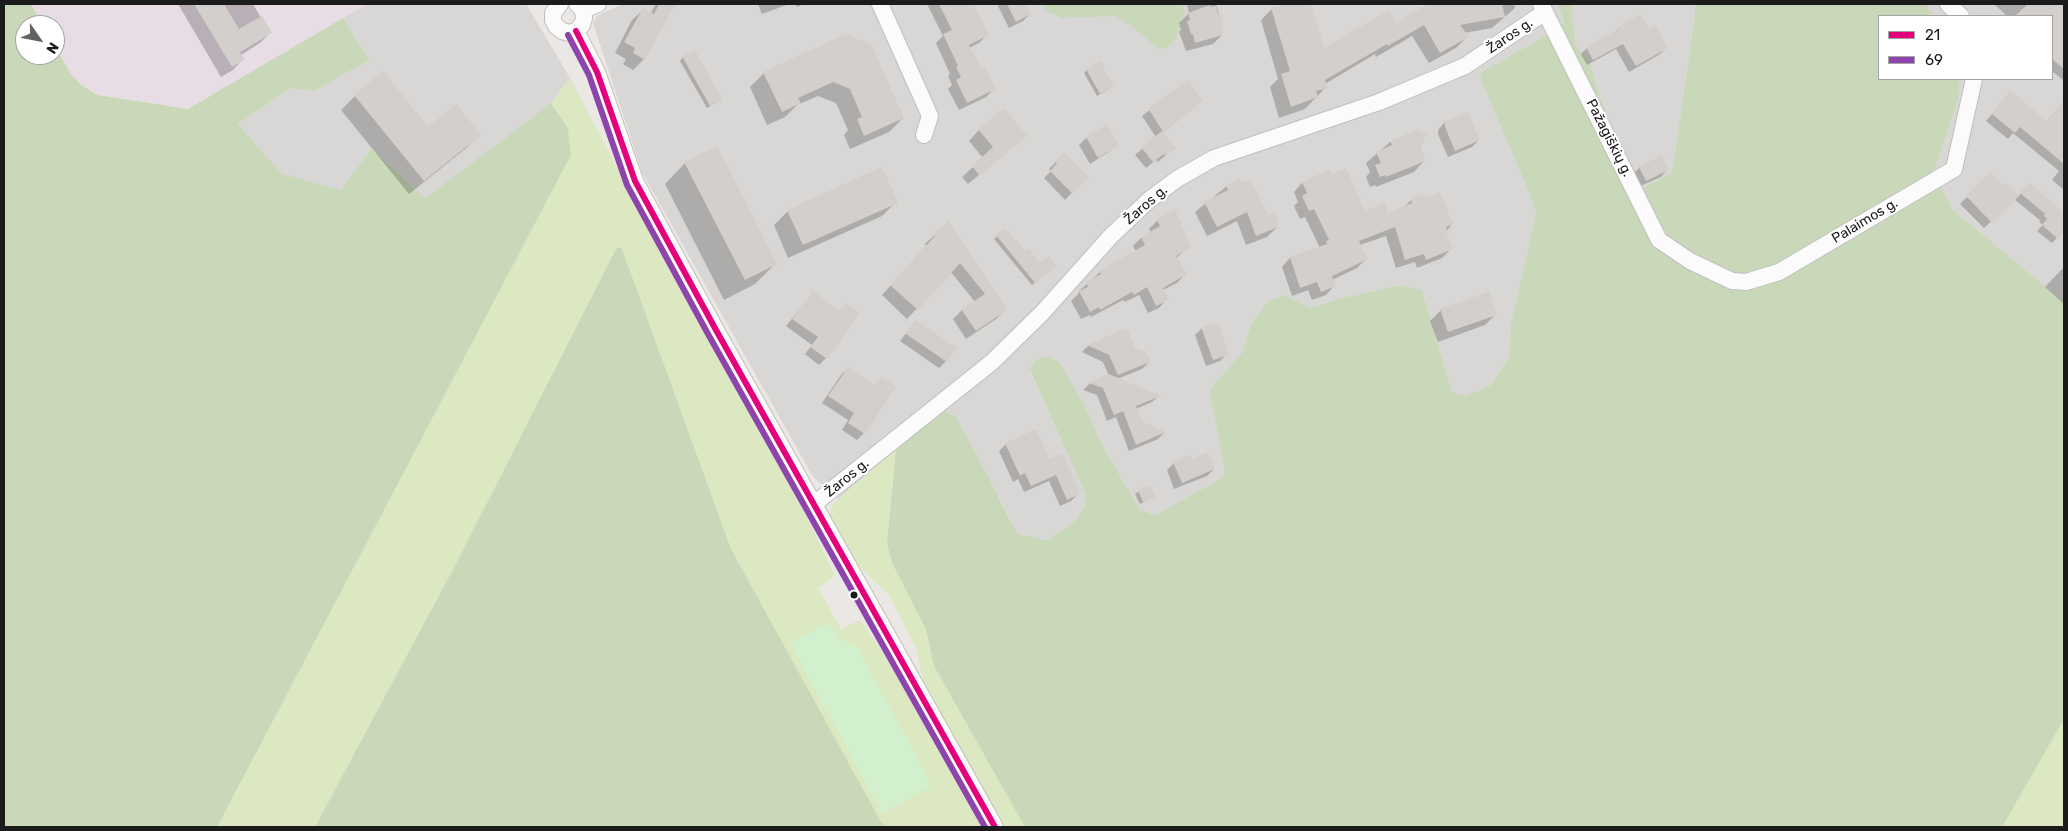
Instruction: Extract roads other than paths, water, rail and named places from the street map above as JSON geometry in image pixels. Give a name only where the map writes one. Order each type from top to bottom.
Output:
[{"type":"street","points":[[560,4],[553,13],[553,20],[562,31],[569,32],[576,30],[582,25],[586,6]]},
{"type":"street","points":[[880,4],[930,116],[924,135]]},
{"type":"street","points":[[1948,4],[1960,15]]},
{"type":"street","name":"Pažagiškių g.","points":[[1543,8],[1659,240],[1690,261]]},
{"type":"street","name":"Žaros g.","points":[[814,504],[992,362],[1042,313],[1124,224],[1149,200],[1177,179],[1214,158],[1379,102],[1465,66],[1543,8]]},
{"type":"street","points":[[576,30],[597,72],[626,161],[635,181],[716,330],[995,827]]},
{"type":"street","name":"Palaimos g.","points":[[1690,261],[1732,281],[1746,282],[1761,279],[1779,272],[1954,169],[1974,80]]}]
